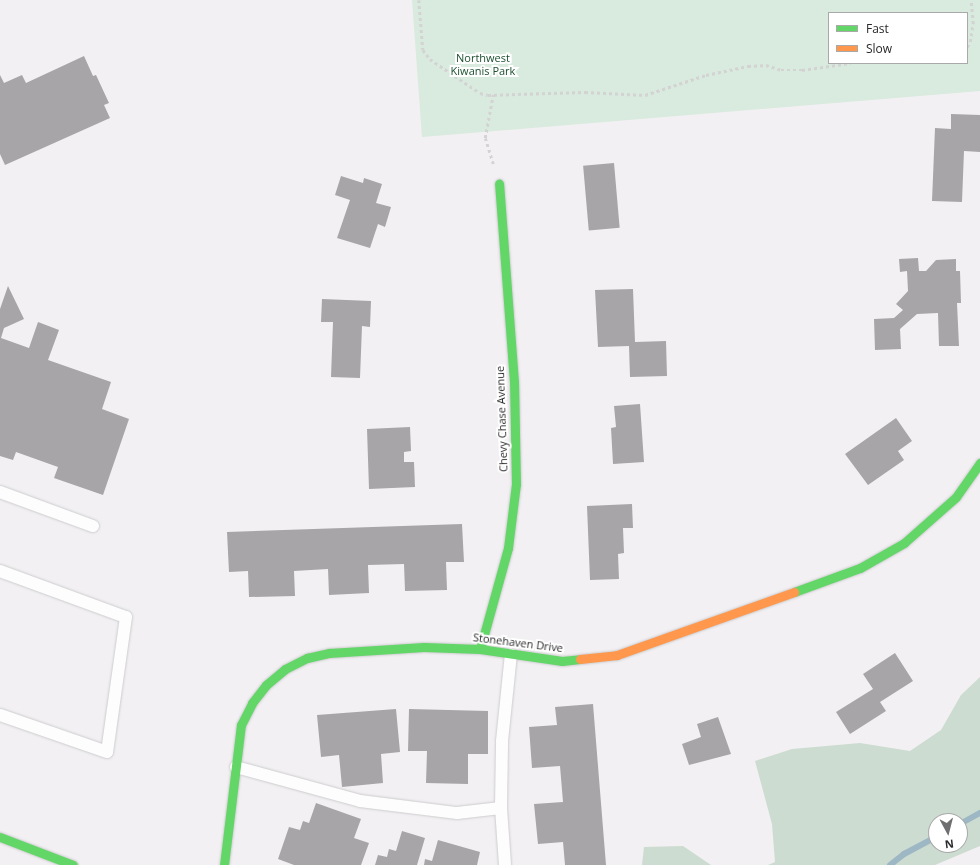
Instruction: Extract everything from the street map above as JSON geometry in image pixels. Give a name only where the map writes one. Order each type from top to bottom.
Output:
[{"type":"street","name":"Chevy Chase Avenue","points":[[480,649],[508,548],[516,484],[514,382],[499,184]]},
{"type":"street","name":"Stonehaven Drive","points":[[224,865],[241,725],[252,703],[266,685],[285,669],[307,658],[328,653],[424,647],[480,649],[562,661],[617,655],[690,631],[860,568],[904,543],[934,519],[956,497],[980,463]]},
{"type":"street","points":[[0,837],[73,865]]},
{"type":"lane","points":[[0,492],[93,526]]},
{"type":"lane","points":[[0,571],[126,617],[107,752],[0,716]]},
{"type":"lane","points":[[506,865],[502,808],[502,741],[511,654]]},
{"type":"lane","points":[[236,767],[360,801],[457,813],[502,808]]},
{"type":"path","points":[[419,0],[423,50],[430,59],[480,93],[493,95],[585,92],[645,95],[706,76],[748,66],[766,65],[781,70],[802,70],[844,64]]},
{"type":"path","points":[[968,45],[970,42],[973,24],[971,0]]},
{"type":"path","points":[[493,95],[485,138],[499,184]]},
{"type":"green space","name":"Northwest Kiwanis Park","points":[[412,0],[980,0],[980,91],[422,137]]},
{"type":"green space","points":[[980,677],[980,846],[968,851],[968,813],[928,813],[928,853],[963,853],[935,865],[768,865],[775,862],[772,824],[755,761],[792,749],[860,743],[910,751],[941,730],[961,695]]},
{"type":"green space","points":[[683,846],[711,865],[642,865],[644,847]]},
{"type":"building","points":[[84,56],[93,76],[96,75],[109,103],[104,105],[110,118],[5,165],[0,154],[0,75],[4,83],[22,75],[26,83]]},
{"type":"building","points":[[951,114],[980,115],[980,152],[964,151],[962,202],[932,201],[935,128],[951,129]]},
{"type":"building","points":[[614,163],[620,228],[589,230],[583,166]]},
{"type":"building","points":[[341,176],[363,183],[364,178],[382,184],[376,203],[391,207],[385,227],[378,224],[370,248],[337,238],[350,200],[335,195]]},
{"type":"building","points":[[918,258],[919,271],[926,271],[936,260],[956,259],[956,271],[960,271],[961,303],[957,303],[959,346],[939,346],[938,313],[917,314],[900,329],[901,349],[875,350],[874,319],[894,318],[903,310],[896,304],[908,291],[907,271],[900,272],[899,259]]},
{"type":"building","points":[[8,286],[24,319],[4,328],[1,338],[29,348],[38,322],[59,330],[48,360],[111,382],[102,409],[129,419],[103,495],[54,478],[58,467],[16,452],[13,460],[0,456],[0,309]]},
{"type":"building","points":[[633,289],[635,342],[666,341],[667,376],[630,377],[629,346],[598,347],[595,290]]},
{"type":"building","points":[[322,299],[371,301],[370,327],[362,326],[360,378],[331,377],[333,322],[321,322]]},
{"type":"building","points":[[640,404],[644,462],[613,464],[611,428],[616,427],[614,406]]},
{"type":"building","points":[[896,418],[912,441],[898,451],[904,460],[868,485],[845,454]]},
{"type":"building","points":[[410,427],[411,451],[404,452],[404,462],[414,462],[415,487],[369,489],[367,429]]},
{"type":"building","points":[[632,504],[633,528],[623,528],[624,553],[618,554],[619,579],[590,580],[587,506]]},
{"type":"building","points":[[462,524],[464,562],[446,562],[447,590],[405,591],[404,564],[368,565],[369,593],[329,595],[328,569],[294,571],[295,596],[249,597],[248,571],[229,572],[227,532]]},
{"type":"building","points":[[895,653],[913,681],[880,702],[886,711],[850,734],[836,712],[873,689],[863,674]]},
{"type":"building","points":[[593,704],[606,865],[565,865],[563,842],[538,844],[534,804],[563,802],[560,766],[532,768],[529,727],[557,725],[555,707]]},
{"type":"building","points":[[396,709],[400,752],[381,754],[383,783],[342,787],[339,755],[321,757],[317,715]]},
{"type":"building","points":[[409,709],[488,711],[488,754],[468,754],[468,784],[426,783],[427,751],[408,751]]},
{"type":"building","points":[[718,717],[731,754],[689,765],[682,744],[701,737],[697,724]]},
{"type":"building","points":[[316,803],[361,819],[354,838],[369,843],[361,865],[294,865],[278,859],[289,827],[300,830],[303,821],[309,823]]},
{"type":"building","points":[[402,831],[425,838],[417,865],[375,865],[378,855],[387,857],[389,849],[396,851]]},
{"type":"building","points":[[438,840],[480,852],[477,865],[424,865],[425,859],[432,861]]},
{"type":"waterway","points":[[968,820],[980,813]]},
{"type":"waterway","points":[[890,865],[904,854],[928,841]]},
{"type":"traffic: fast","points":[[480,649],[508,548],[516,484],[514,382],[499,184]]},
{"type":"traffic: fast","points":[[794,592],[860,568],[904,543],[956,497],[980,463]]},
{"type":"traffic: fast","points":[[224,865],[241,725],[252,703],[266,685],[285,669],[307,658],[329,653],[424,647],[480,649],[562,661],[580,659]]},
{"type":"traffic: fast","points":[[0,837],[73,865]]},
{"type":"traffic: slow","points":[[580,659],[617,655],[794,592]]}]
